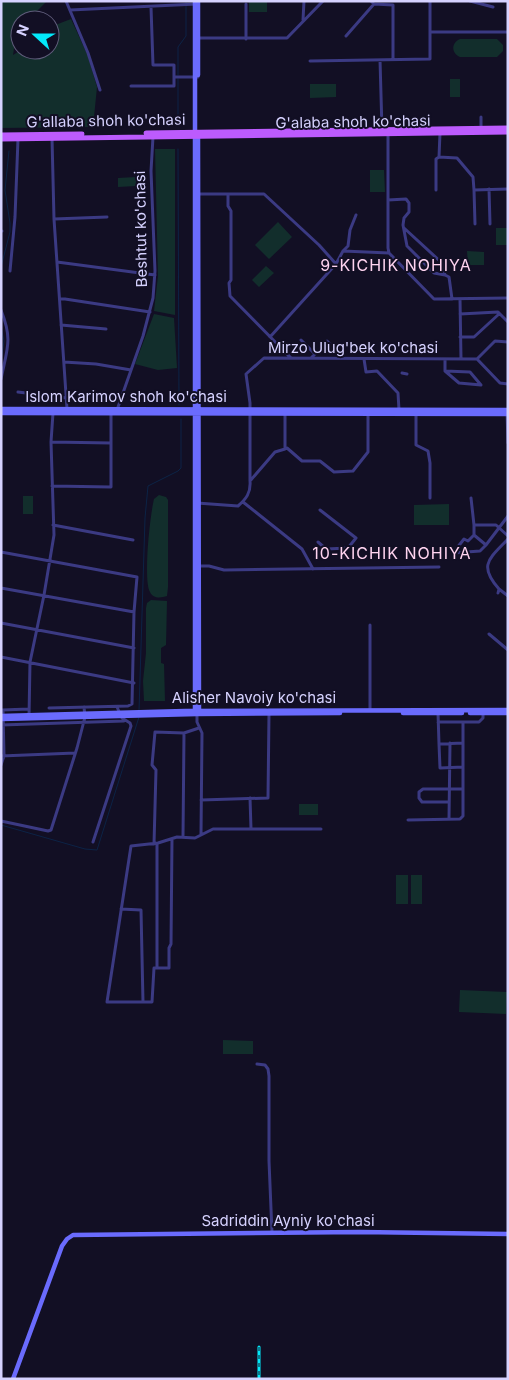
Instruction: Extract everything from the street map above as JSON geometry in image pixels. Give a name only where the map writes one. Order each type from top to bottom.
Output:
[{"type":"main road","points":[[196,3],[198,38],[196,77]]},
{"type":"main road","points":[[196,3],[197,712]]},
{"type":"main road","name":"G'alaba shoh ko'chasi","points":[[210,132],[508,128]]},
{"type":"main road","name":"G'allaba shoh ko'chasi","points":[[1,139],[152,137],[196,135],[210,132]]},
{"type":"main road","name":"G'alaba shoh ko'chasi","points":[[196,135],[508,132]]},
{"type":"main road","name":"G'allaba shoh ko'chasi","points":[[1,135],[196,135]]},
{"type":"main road","name":"Islom Karimov shoh ko'chasi","points":[[1,409],[53,412],[67,410],[111,412],[117,410],[196,412]]},
{"type":"main road","name":"Islom Karimov shoh ko'chasi","points":[[368,412],[399,410],[416,412]]},
{"type":"main road","name":"Islom Karimov shoh ko'chasi","points":[[1,413],[507,412]]},
{"type":"main road","points":[[187,711],[197,702]]},
{"type":"main road","points":[[197,702],[201,707],[210,711]]},
{"type":"main road","name":"Alisher Navoiy ko'chasi","points":[[144,714],[187,711],[269,714],[370,710],[438,713],[508,712]]},
{"type":"main road","name":"Alisher Navoiy ko'chasi","points":[[2,715],[122,716],[210,711],[508,712]]},
{"type":"main road","name":"Sadriddin Ayniy ko'chasi","points":[[13,1379],[62,1246],[70,1237],[85,1234],[508,1234]]},
{"type":"street","points":[[66,1],[88,53],[100,90]]},
{"type":"street","points":[[303,21],[304,1]]},
{"type":"street","points":[[198,38],[287,38],[323,1]]},
{"type":"street","points":[[310,61],[430,59],[430,1]]},
{"type":"street","points":[[470,1],[493,7]]},
{"type":"street","points":[[70,10],[196,3]]},
{"type":"street","points":[[346,36],[372,3],[392,5],[393,59]]},
{"type":"street","points":[[246,4],[246,39]]},
{"type":"street","points":[[131,86],[174,86],[174,64],[153,64],[151,7]]},
{"type":"street","points":[[430,32],[508,32]]},
{"type":"street","points":[[380,60],[382,130]]},
{"type":"street","points":[[175,77],[196,77]]},
{"type":"street","points":[[481,116],[481,128]]},
{"type":"street","points":[[436,190],[436,159],[439,157],[440,133]]},
{"type":"street","points":[[388,134],[389,253],[434,299],[508,298]]},
{"type":"street","name":"Beshtut ko'chasi","points":[[117,410],[153,298],[155,275],[151,171],[152,137]]},
{"type":"street","points":[[10,271],[15,217],[18,138]]},
{"type":"street","points":[[52,138],[54,219],[67,410]]},
{"type":"street","points":[[439,157],[457,158],[473,177],[474,224]]},
{"type":"street","points":[[489,189],[490,224]]},
{"type":"street","points":[[474,190],[508,189]]},
{"type":"street","points":[[196,194],[264,194],[319,245],[336,264]]},
{"type":"street","points":[[228,194],[228,206],[231,211],[230,296],[291,358]]},
{"type":"street","points":[[388,200],[406,199],[409,203],[408,212],[404,218],[407,246],[434,273],[450,278],[452,299]]},
{"type":"street","name":"Mirzo Ulug'bek ko'chasi","points":[[270,337],[336,264],[348,246],[350,230],[356,215]]},
{"type":"street","points":[[54,219],[107,217]]},
{"type":"street","points":[[404,228],[442,263],[445,275]]},
{"type":"street","points":[[343,251],[389,253]]},
{"type":"street","points":[[57,262],[155,275]]},
{"type":"street","points":[[60,299],[150,312]]},
{"type":"street","points":[[460,299],[461,359]]},
{"type":"street","points":[[1,310],[9,337],[8,351],[1,379]]},
{"type":"street","points":[[460,314],[498,312],[508,322]]},
{"type":"street","points":[[460,338],[474,337],[500,314]]},
{"type":"street","points":[[61,325],[106,329]]},
{"type":"street","points":[[301,340],[314,354],[311,358]]},
{"type":"street","points":[[327,340],[344,359]]},
{"type":"street","points":[[508,342],[495,341],[477,360],[500,383],[508,384]]},
{"type":"street","name":"Mirzo Ulug'bek ko'chasi","points":[[250,412],[246,374],[264,358],[477,360]]},
{"type":"street","points":[[364,359],[366,372],[377,371],[398,393],[399,410]]},
{"type":"street","points":[[445,359],[445,371],[459,383],[481,385],[470,372],[445,371]]},
{"type":"street","points":[[64,362],[96,364],[131,370]]},
{"type":"street","points":[[18,392],[66,398]]},
{"type":"street","points":[[1,765],[3,756],[2,715],[29,714],[30,662],[54,535],[51,442],[53,412]]},
{"type":"street","points":[[52,486],[111,487],[111,412]]},
{"type":"street","points":[[196,503],[238,506],[251,491],[250,412]]},
{"type":"street","points":[[285,412],[285,449]]},
{"type":"street","points":[[285,449],[302,461],[320,461],[334,472],[352,471],[368,452],[368,412]]},
{"type":"street","points":[[416,412],[416,445],[428,452],[430,463],[430,498]]},
{"type":"street","points":[[507,412],[508,443]]},
{"type":"street","points":[[51,442],[111,443]]},
{"type":"street","points":[[250,481],[275,452],[285,449]]},
{"type":"street","points":[[471,498],[474,535]]},
{"type":"street","points":[[243,502],[302,549],[312,569]]},
{"type":"street","points":[[318,542],[326,549],[348,548],[356,538],[320,510]]},
{"type":"street","points":[[474,535],[468,540],[464,538],[453,553],[480,551],[508,516]]},
{"type":"street","points":[[53,525],[133,540]]},
{"type":"street","points":[[474,525],[496,525],[508,537],[487,565],[490,579],[499,591],[508,596]]},
{"type":"street","points":[[474,535],[486,544]]},
{"type":"street","points":[[1,552],[138,577],[134,612],[134,683],[132,704],[117,707],[50,708]]},
{"type":"street","points":[[197,566],[209,566],[224,570],[439,567]]},
{"type":"street","points":[[1,588],[134,612]]},
{"type":"street","points":[[1,623],[134,648]]},
{"type":"street","points":[[370,625],[370,710]]},
{"type":"street","points":[[489,634],[508,650]]},
{"type":"street","points":[[1,657],[134,683]]},
{"type":"street","points":[[1,821],[48,831],[51,830],[75,754],[85,715],[84,707]]},
{"type":"street","points":[[93,842],[131,726],[117,707]]},
{"type":"street","points":[[197,712],[199,728],[202,733],[201,834]]},
{"type":"street","points":[[438,713],[440,767],[463,767]]},
{"type":"street","points":[[438,722],[479,722],[483,718],[483,713]]},
{"type":"street","points":[[201,800],[268,798],[269,714]]},
{"type":"street","points":[[2,725],[83,723],[122,716]]},
{"type":"street","points":[[408,820],[460,819],[463,816],[463,722]]},
{"type":"street","points":[[157,968],[156,770],[152,765],[155,732],[184,733],[199,728]]},
{"type":"street","points":[[183,838],[184,733]]},
{"type":"street","points":[[449,819],[450,743]]},
{"type":"street","points":[[438,744],[462,743]]},
{"type":"street","points":[[3,756],[75,754]]},
{"type":"street","points":[[449,802],[422,802],[418,795],[420,790],[423,789],[463,788]]},
{"type":"street","points":[[250,798],[251,829]]},
{"type":"street","points":[[172,839],[169,968],[154,968],[152,1002],[107,1002],[131,846],[156,844],[172,839],[195,838],[213,829],[321,828]]},
{"type":"street","points":[[121,910],[141,910],[143,1002]]},
{"type":"street","points":[[257,1064],[265,1065],[269,1076],[272,1233]]},
{"type":"green space","points":[[1,1],[47,1],[38,10],[10,10],[10,60],[60,60],[60,23],[71,19],[88,56],[97,87],[93,127],[1,128]]},
{"type":"green space","points":[[249,2],[267,2],[267,12],[249,12]]},
{"type":"green space","points":[[460,39],[497,39],[503,45],[503,51],[497,57],[460,57],[453,48]]},
{"type":"green space","points":[[450,79],[460,79],[460,97],[450,97]]},
{"type":"green space","points":[[310,84],[336,84],[336,97],[310,98]]},
{"type":"green space","points":[[155,149],[175,149],[175,315],[154,311],[158,276]]},
{"type":"green space","points":[[370,170],[384,170],[385,192],[370,192]]},
{"type":"green space","points":[[136,177],[136,186],[118,187],[118,178]]},
{"type":"green space","points":[[278,222],[292,237],[269,259],[255,245]]},
{"type":"green space","points":[[496,228],[508,228],[508,245],[496,245]]},
{"type":"green space","points":[[467,251],[484,252],[484,265],[468,265]]},
{"type":"green space","points":[[266,266],[274,273],[259,287],[252,280]]},
{"type":"green space","points":[[154,314],[174,318],[177,368],[158,370],[135,364]]},
{"type":"green space","points":[[159,495],[166,497],[168,500],[168,587],[167,596],[155,597],[150,592],[148,585],[148,547],[152,507],[154,499]]},
{"type":"green space","points":[[23,496],[33,496],[33,514],[23,514]]},
{"type":"green space","points":[[449,504],[449,525],[414,525],[414,505]]},
{"type":"green space","points":[[151,600],[167,601],[166,645],[161,648],[161,663],[164,664],[165,701],[144,701],[146,608],[147,603]]},
{"type":"green space","points":[[299,804],[318,804],[318,815],[299,815]]},
{"type":"green space","points":[[396,875],[408,875],[408,904],[396,904]]},
{"type":"green space","points":[[411,875],[422,875],[422,904],[411,904]]},
{"type":"green space","points":[[460,990],[507,992],[506,1014],[459,1012]]},
{"type":"green space","points":[[223,1040],[253,1041],[253,1054],[223,1054]]},
{"type":"waterway","points":[[178,75],[178,47],[186,36],[186,1]]},
{"type":"waterway","points":[[178,79],[178,126]]},
{"type":"waterway","points":[[178,149],[179,405]]},
{"type":"waterway","points":[[1,267],[10,232],[5,190],[9,151]]},
{"type":"waterway","points":[[1,327],[4,341],[1,361]]},
{"type":"waterway","points":[[139,711],[145,518],[148,486],[181,468],[181,419]]},
{"type":"waterway","points":[[1,825],[85,849],[97,850],[139,717]]},
{"type":"railway","points":[[259,1347],[259,1379]]},
{"type":"district","name":"9-KICHIK NOHIYA","points":[[396,265]]},
{"type":"district","name":"10-KICHIK NOHIYA","points":[[392,553]]}]
